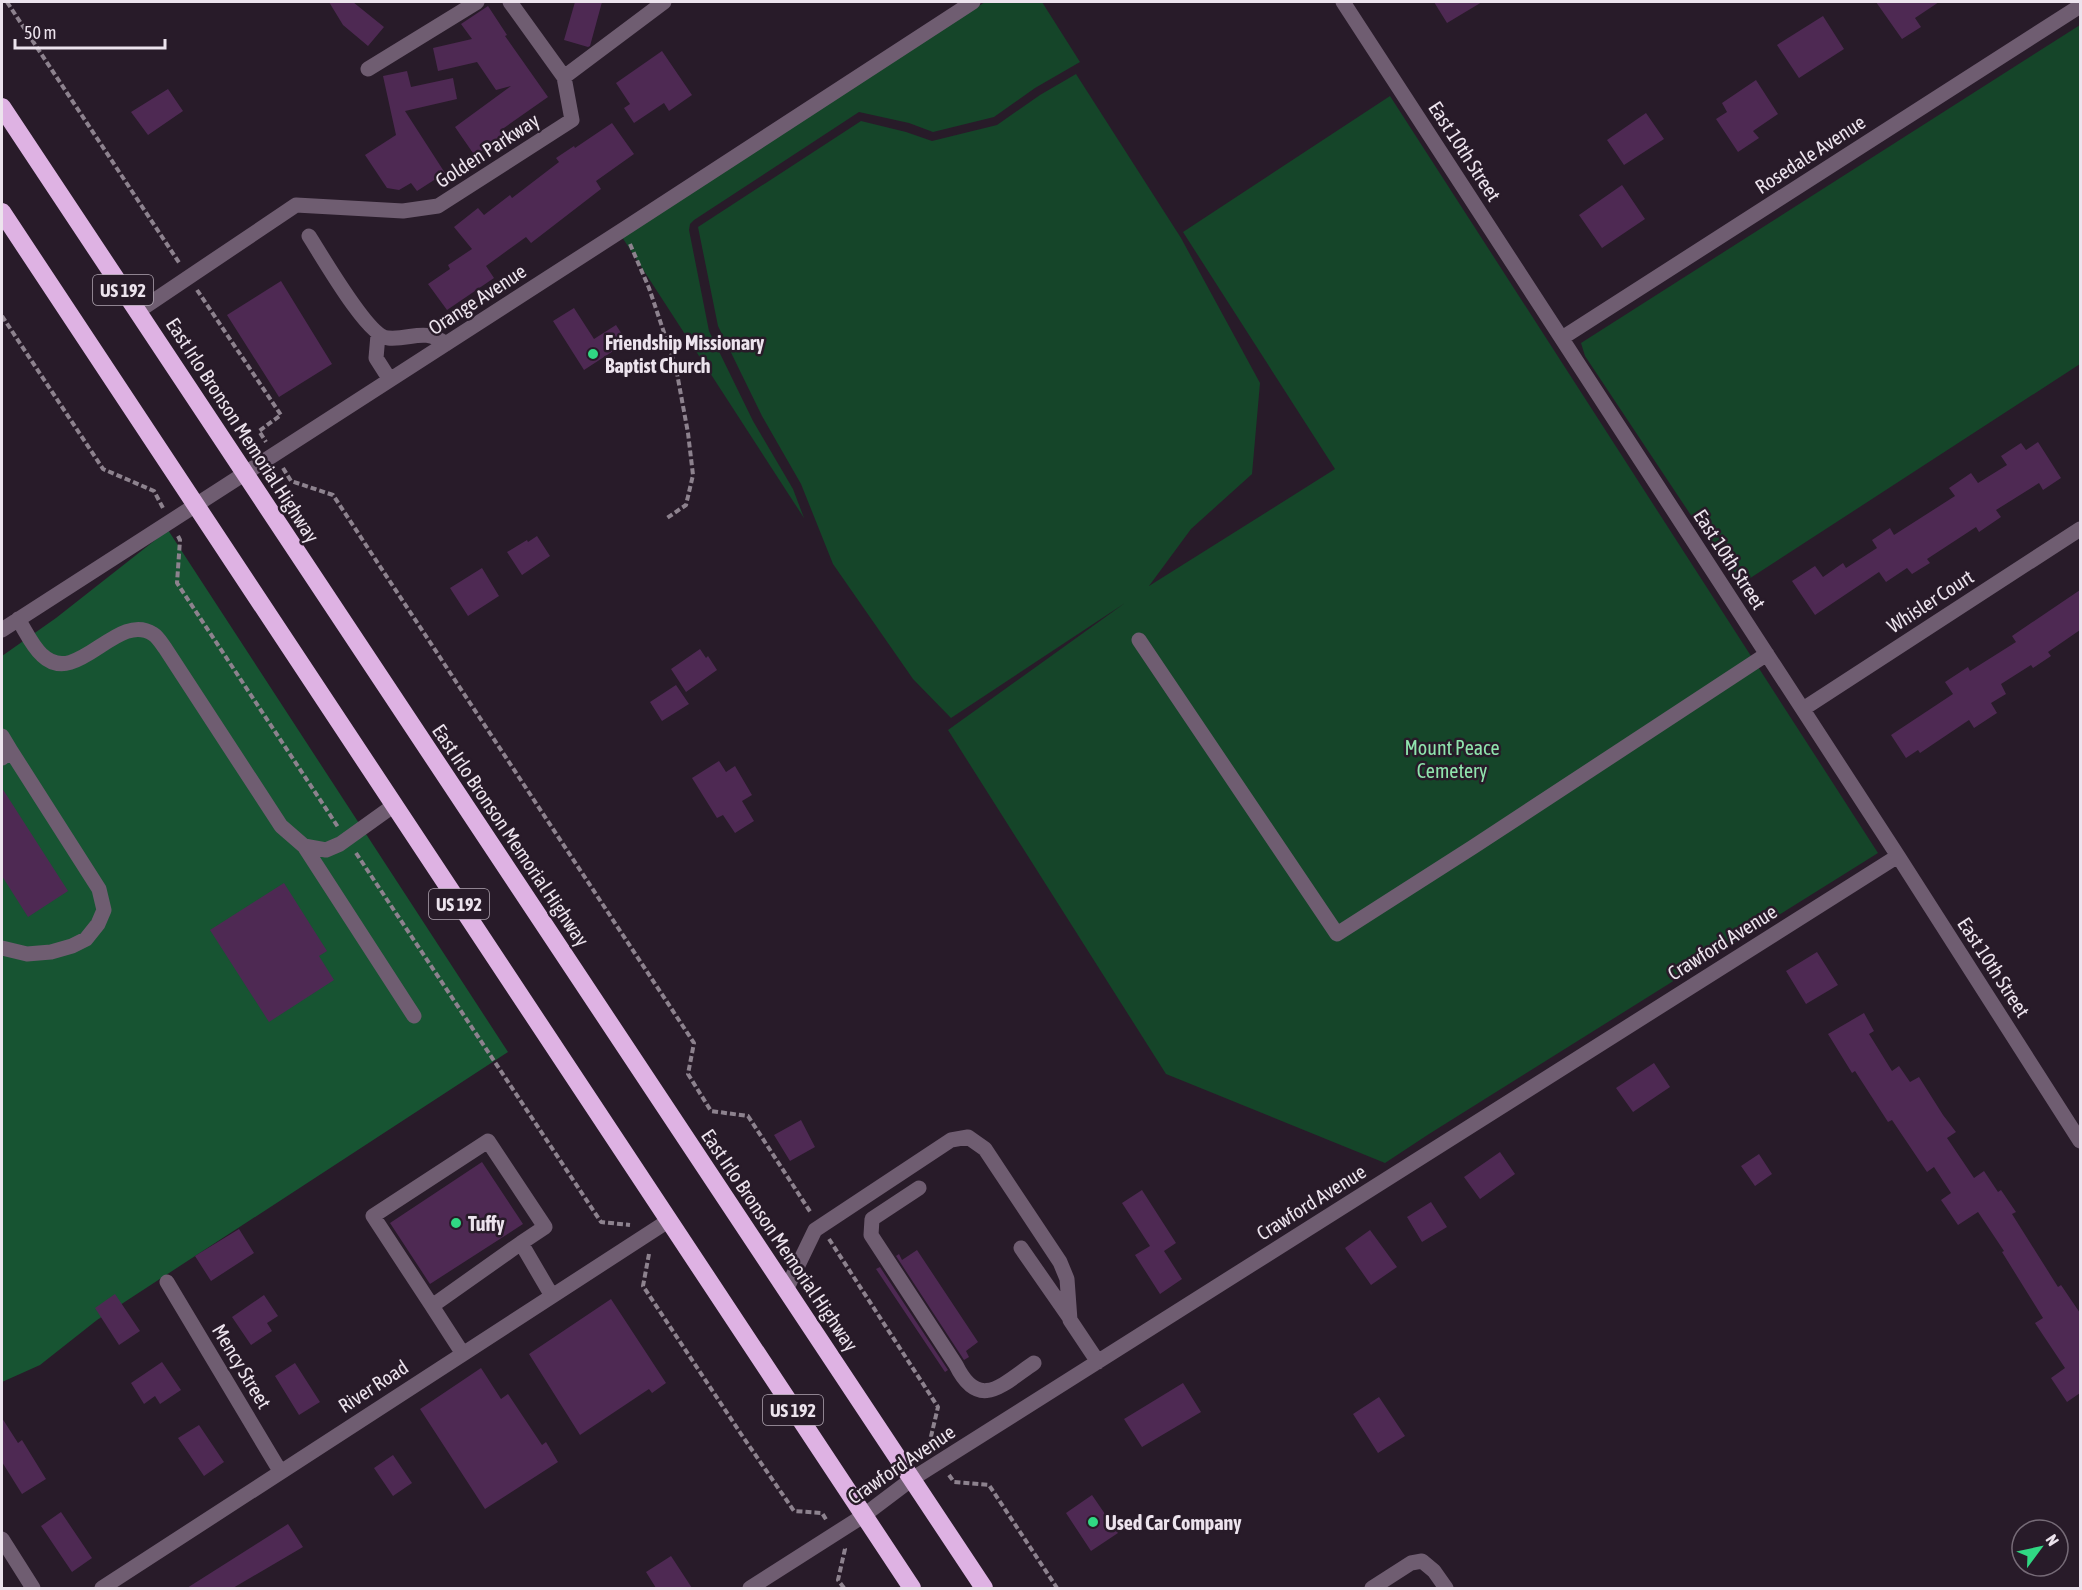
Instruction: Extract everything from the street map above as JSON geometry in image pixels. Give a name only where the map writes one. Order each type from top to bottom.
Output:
[{"type":"highway","name":"East Irlo Bronson Memorial Highway","points":[[2,107],[984,1588]]},
{"type":"highway","name":"US 192","points":[[2,212],[912,1588]]},
{"type":"street","points":[[369,69],[477,2]]},
{"type":"street","name":"Golden Parkway","points":[[137,312],[296,205],[403,211],[438,206],[572,120],[564,77],[510,2]]},
{"type":"street","points":[[564,77],[664,2]]},
{"type":"street","name":"Orange Avenue","points":[[2,630],[973,2]]},
{"type":"street","name":"East 10th Street","points":[[1343,2],[1803,709],[2080,1141]]},
{"type":"street","name":"Rosedale Avenue","points":[[1562,338],[2080,6]]},
{"type":"street","points":[[309,236],[365,321],[378,335],[387,338],[427,334],[437,337],[446,344]]},
{"type":"street","points":[[378,335],[376,358],[390,380]]},
{"type":"street","name":"Whisler Court","points":[[1803,709],[2080,529]]},
{"type":"street","points":[[18,619],[42,655],[63,664],[76,661],[122,633],[138,629],[153,634],[165,648],[281,826],[304,846],[414,1016]]},
{"type":"street","points":[[1139,640],[1337,934],[1767,654]]},
{"type":"street","points":[[2,736],[6,755],[99,889],[104,910],[98,924],[86,939],[72,946],[51,952],[27,954],[2,948]]},
{"type":"street","points":[[304,846],[326,850],[393,806]]},
{"type":"street","name":"Crawford Avenue","points":[[750,1588],[863,1516],[912,1479],[1898,856]]},
{"type":"street","points":[[786,1290],[815,1230],[951,1140],[968,1137],[985,1149],[1060,1262],[1067,1279],[1070,1320]]},
{"type":"street","points":[[432,1306],[545,1227],[488,1141],[373,1216],[432,1306],[463,1353]]},
{"type":"street","points":[[919,1188],[872,1220],[872,1235],[963,1379],[975,1390],[984,1392],[1002,1385],[1034,1363]]},
{"type":"street","name":"River Road","points":[[102,1588],[668,1221]]},
{"type":"street","points":[[521,1243],[552,1296]]},
{"type":"street","points":[[1021,1248],[1098,1362]]},
{"type":"street","name":"Mency Street","points":[[167,1282],[280,1471]]},
{"type":"street","points":[[2,1539],[33,1588]]},
{"type":"street","points":[[1375,1588],[1411,1563],[1422,1561],[1434,1571],[1446,1588]]},
{"type":"path","points":[[7,2],[281,416],[259,431],[291,481],[333,495],[694,1043],[688,1074],[711,1111],[748,1116],[938,1407],[929,1445],[939,1462],[954,1482],[989,1485],[1057,1588]]},
{"type":"path","points":[[624,229],[649,288],[676,368],[688,433],[693,475],[686,505],[667,518]]},
{"type":"path","points":[[2,316],[103,470],[154,491],[180,540],[177,583],[601,1222],[630,1224],[649,1254],[643,1286],[794,1511],[822,1513],[836,1533],[845,1549],[838,1580],[844,1588]]},
{"type":"green space","points":[[985,2],[1042,2],[1080,62],[1035,88],[994,117],[933,132],[909,123],[859,112],[690,224],[689,230],[709,331],[753,421],[793,489],[804,518],[622,237]]},
{"type":"green space","points":[[2080,25],[2080,364],[1738,586],[1585,356],[1581,343]]},
{"type":"green space","name":"Mount Peace Cemetery","points":[[1076,74],[1181,238],[1260,383],[1252,474],[1191,529],[1149,586],[1335,469],[1183,232],[1390,96],[1878,853],[1385,1163],[1166,1074],[948,730],[1125,603],[951,718],[913,679],[833,564],[801,484],[762,416],[718,326],[698,227],[861,121],[932,141],[997,125],[1040,95]]},
{"type":"green space","points":[[168,530],[508,1052],[97,1320],[40,1365],[2,1382],[2,656],[56,618]]},
{"type":"building","points":[[329,2],[353,2],[384,27],[368,46],[343,25]]},
{"type":"building","points":[[575,2],[602,2],[588,47],[564,40]]},
{"type":"building","points":[[1434,2],[1482,2],[1447,23]]},
{"type":"building","points":[[1876,2],[1939,2],[1915,18],[1921,27],[1902,39]]},
{"type":"building","points":[[488,6],[507,35],[505,36],[548,97],[501,130],[504,134],[500,137],[503,141],[489,152],[488,150],[485,153],[483,150],[475,156],[455,127],[511,86],[496,90],[477,62],[438,71],[433,48],[472,39],[461,24]]},
{"type":"building","points":[[1823,16],[1844,49],[1799,78],[1777,45]]},
{"type":"building","points":[[662,51],[692,95],[669,111],[664,103],[634,123],[624,108],[630,104],[616,83]]},
{"type":"building","points":[[407,71],[411,87],[453,78],[457,99],[405,111],[445,173],[417,191],[411,183],[399,190],[387,188],[365,155],[396,135],[383,76]]},
{"type":"building","points":[[1756,80],[1778,114],[1753,131],[1759,138],[1738,152],[1716,119],[1727,112],[1722,103]]},
{"type":"building","points":[[168,89],[183,111],[148,135],[131,112]]},
{"type":"building","points":[[1646,113],[1664,139],[1624,165],[1607,140]]},
{"type":"building","points":[[612,123],[634,154],[596,181],[601,189],[531,243],[526,237],[486,266],[494,278],[447,310],[428,284],[450,269],[448,265],[472,249],[454,227],[478,208],[484,215],[510,195],[512,198],[559,162],[556,158]]},
{"type":"building","points":[[1622,185],[1645,219],[1602,248],[1579,215]]},
{"type":"building","points":[[281,281],[332,364],[279,397],[227,315]]},
{"type":"building","points":[[574,308],[594,339],[616,325],[627,342],[584,370],[553,321]]},
{"type":"building","points":[[2038,442],[2061,478],[2043,490],[2039,483],[1996,510],[2001,517],[1979,532],[1976,527],[1927,559],[1930,563],[1912,574],[1907,568],[1886,582],[1879,572],[1815,615],[1792,581],[1815,566],[1823,577],[1843,563],[1846,568],[1877,548],[1872,540],[1890,528],[1894,535],[1955,496],[1949,488],[1971,473],[1978,483],[2007,465],[2001,456],[2021,443],[2026,450]]},
{"type":"building","points":[[537,536],[550,556],[522,575],[507,552]]},
{"type":"building","points":[[482,568],[499,596],[468,616],[450,588]]},
{"type":"building","points":[[2080,590],[2080,630],[2048,652],[2051,656],[2033,668],[2031,665],[2001,684],[2006,694],[1991,703],[1997,713],[1974,728],[1969,720],[1920,753],[1918,750],[1906,758],[1891,735],[1953,694],[1945,682],[1968,667],[1970,671],[2016,642],[2012,636]]},
{"type":"building","points":[[700,649],[706,658],[708,656],[717,670],[686,692],[671,669]]},
{"type":"building","points":[[676,685],[689,704],[662,721],[650,702]]},
{"type":"building","points":[[719,761],[726,772],[735,766],[752,795],[742,801],[754,821],[735,833],[723,815],[717,818],[692,778]]},
{"type":"building","points":[[2,788],[68,891],[28,917],[2,876]]},
{"type":"building","points":[[284,883],[327,951],[319,956],[334,980],[269,1022],[210,930]]},
{"type":"building","points":[[1817,952],[1838,985],[1806,1004],[1786,971]]},
{"type":"building","points":[[1864,1013],[1874,1031],[1869,1034],[1892,1071],[1899,1066],[1910,1082],[1919,1077],[1956,1132],[1947,1138],[1974,1178],[1984,1171],[1998,1192],[2001,1190],[2016,1212],[2012,1214],[2058,1287],[2061,1285],[2080,1313],[2080,1393],[2067,1402],[2051,1378],[2065,1368],[2035,1323],[2043,1318],[2002,1252],[2004,1251],[1978,1212],[1958,1225],[1941,1200],[1951,1193],[1934,1167],[1927,1172],[1892,1120],[1888,1122],[1855,1071],[1852,1073],[1828,1034]]},
{"type":"building","points":[[1654,1063],[1670,1087],[1633,1112],[1616,1088]]},
{"type":"building","points":[[801,1120],[815,1147],[790,1161],[774,1135]]},
{"type":"building","points":[[1500,1152],[1515,1174],[1480,1199],[1464,1177]]},
{"type":"building","points":[[1759,1154],[1772,1174],[1755,1186],[1741,1166]]},
{"type":"building","name":"Tuffy","points":[[482,1162],[523,1224],[430,1284],[390,1223]]},
{"type":"building","points":[[1142,1190],[1176,1243],[1164,1251],[1182,1279],[1160,1294],[1135,1255],[1150,1246],[1122,1203]]},
{"type":"building","points":[[1431,1202],[1447,1227],[1422,1242],[1407,1217]]},
{"type":"building","points":[[239,1229],[254,1253],[211,1281],[195,1256]]},
{"type":"building","points":[[1370,1230],[1397,1267],[1371,1285],[1345,1248]]},
{"type":"building","points":[[917,1250],[978,1342],[966,1351],[969,1357],[964,1360],[896,1256],[899,1254],[902,1260]]},
{"type":"building","points":[[880,1267],[948,1370],[945,1372],[876,1269]]},
{"type":"building","points":[[115,1294],[140,1331],[119,1345],[95,1308]]},
{"type":"building","points":[[264,1295],[278,1316],[267,1323],[272,1331],[251,1345],[232,1317]]},
{"type":"building","points":[[611,1299],[666,1383],[652,1393],[649,1389],[580,1435],[529,1354]]},
{"type":"building","points":[[162,1362],[181,1390],[160,1404],[155,1396],[144,1404],[131,1383]]},
{"type":"building","points":[[295,1363],[320,1402],[299,1415],[275,1376]]},
{"type":"building","points":[[481,1368],[501,1399],[508,1394],[542,1445],[546,1442],[558,1462],[485,1509],[420,1409]]},
{"type":"building","points":[[1183,1383],[1201,1412],[1142,1447],[1124,1419]]},
{"type":"building","points":[[1379,1397],[1405,1436],[1378,1453],[1353,1414]]},
{"type":"building","points":[[2,1418],[18,1443],[22,1440],[46,1479],[22,1494],[2,1462]]},
{"type":"building","points":[[199,1425],[224,1462],[204,1476],[178,1438]]},
{"type":"building","points":[[393,1455],[412,1483],[393,1496],[374,1468]]},
{"type":"building","points":[[1092,1495],[1118,1533],[1091,1551],[1066,1513]]},
{"type":"building","points":[[61,1512],[92,1558],[72,1572],[41,1526]]},
{"type":"building","points":[[288,1524],[303,1547],[233,1588],[187,1588]]},
{"type":"building","points":[[671,1556],[692,1588],[656,1588],[646,1572]]},
{"type":"place","name":"Friendship Missionary Baptist Church","points":[[593,354]]},
{"type":"place","name":"Tuffy","points":[[456,1223]]},
{"type":"place","name":"Used Car Company","points":[[1093,1522]]}]
